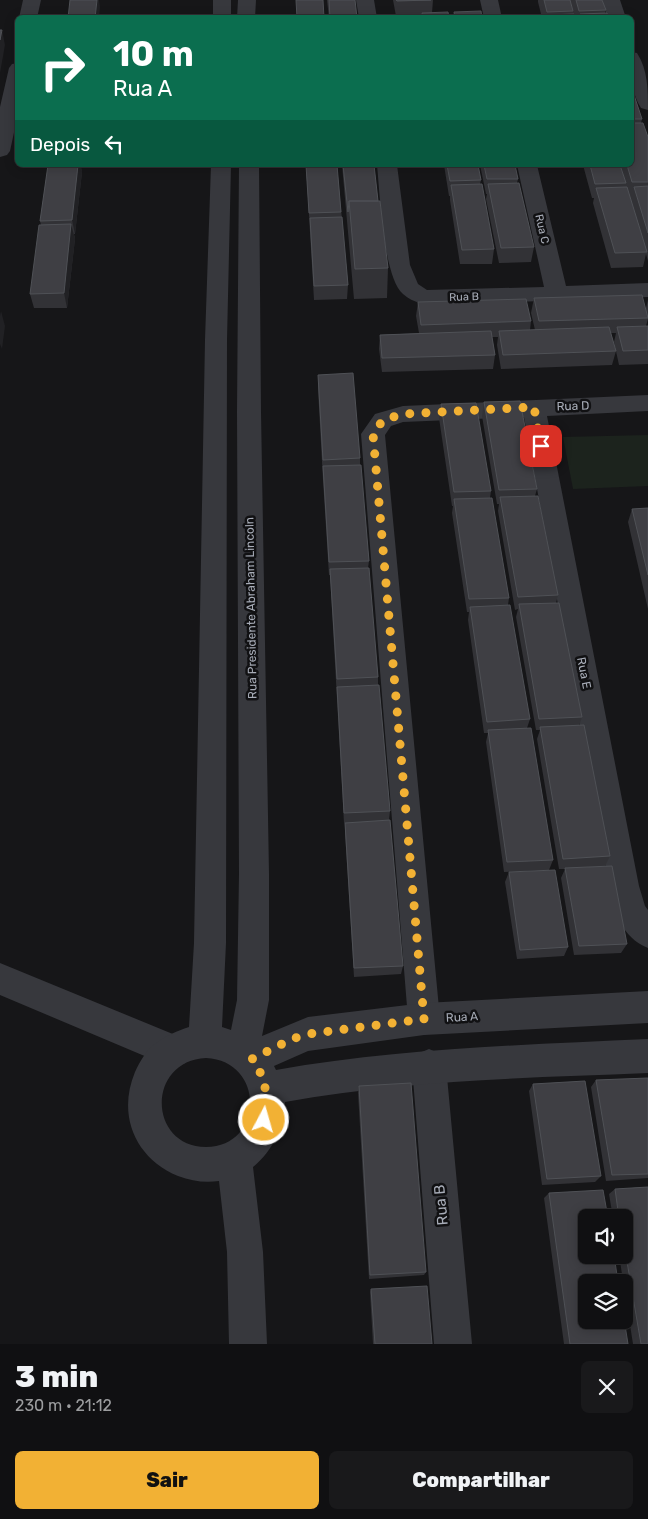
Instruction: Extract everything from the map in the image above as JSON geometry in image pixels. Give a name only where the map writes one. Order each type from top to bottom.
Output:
[{"type":"street","points":[[29,15],[32,0]]},
{"type":"street","points":[[222,0],[222,15]]},
{"type":"street","points":[[246,15],[247,0]]},
{"type":"street","points":[[365,0],[368,15]]},
{"type":"street","points":[[489,0],[492,15]]},
{"type":"street","points":[[611,0],[616,15]]},
{"type":"street","points":[[634,65],[648,104]]},
{"type":"street","points":[[0,151],[15,82]]},
{"type":"street","points":[[205,1040],[210,942],[216,340],[221,167]]},
{"type":"street","name":"Rua Presidente Abraham Lincoln","points":[[248,167],[254,1066]]},
{"type":"street","name":"Rua B","points":[[387,167],[399,265],[409,288],[422,297],[439,298],[648,290]]},
{"type":"street","name":"Rua C","points":[[527,167],[557,294]]},
{"type":"street","name":"Rua D","points":[[424,1019],[373,434],[383,420],[403,414],[648,403]]},
{"type":"street","name":"Rua E","points":[[534,407],[624,886],[631,914],[648,933]]},
{"type":"street","points":[[0,979],[173,1051]]},
{"type":"street","name":"Rua A","points":[[254,1066],[292,1039],[308,1034],[424,1019],[648,1007]]},
{"type":"street","points":[[254,1066],[267,1104],[260,1127],[247,1147],[234,1157],[218,1164],[201,1166],[185,1163],[170,1155],[157,1144],[147,1120],[146,1094],[152,1078],[161,1063],[173,1051],[188,1044],[205,1040],[218,1040],[254,1066],[336,1076],[429,1066],[648,1056]]},
{"type":"street","name":"Rua B","points":[[429,1066],[453,1344]]},
{"type":"street","points":[[234,1157],[245,1252],[248,1344]]},
{"type":"shaded area","points":[[648,435],[648,486],[573,489],[563,437]]},
{"type":"building","points":[[70,0],[97,0],[95,15],[68,15]]},
{"type":"building","points":[[296,0],[323,0],[324,15],[297,15]]},
{"type":"building","points":[[329,0],[355,0],[357,15],[330,15]]},
{"type":"building","points":[[396,0],[431,0],[397,1]]},
{"type":"building","points":[[544,0],[570,0],[573,11],[547,12]]},
{"type":"building","points":[[576,0],[602,0],[606,10],[579,11]]},
{"type":"building","points":[[481,11],[482,15],[454,15],[454,12]]},
{"type":"building","points":[[448,12],[448,15],[422,15],[422,13]]},
{"type":"building","points":[[607,13],[607,15],[580,15]]},
{"type":"building","points":[[634,95],[642,119],[634,119]]},
{"type":"building","points":[[634,123],[643,123],[648,137],[648,182],[632,182],[628,167],[634,167]]},
{"type":"building","points":[[48,167],[78,167],[72,220],[40,221]]},
{"type":"building","points":[[306,167],[337,167],[341,212],[309,213]]},
{"type":"building","points":[[343,167],[374,167],[378,201],[349,201],[348,212]]},
{"type":"building","points":[[447,167],[478,167],[481,180],[450,181]]},
{"type":"building","points":[[484,167],[515,167],[518,179],[487,179]]},
{"type":"building","points":[[591,167],[621,167],[626,183],[595,184]]},
{"type":"building","points":[[519,183],[534,247],[501,248],[488,184]]},
{"type":"building","points":[[482,184],[494,249],[462,250],[451,185]]},
{"type":"building","points":[[648,186],[648,233],[634,187]]},
{"type":"building","points":[[627,187],[647,252],[615,253],[596,188]]},
{"type":"building","points":[[349,201],[380,201],[388,268],[355,269]]},
{"type":"building","points":[[342,217],[348,285],[314,286],[310,218]]},
{"type":"building","points":[[71,224],[64,293],[30,294],[39,225]]},
{"type":"building","points":[[642,295],[648,318],[539,321],[534,298]]},
{"type":"building","points":[[526,299],[531,321],[421,325],[418,302]]},
{"type":"building","points":[[648,326],[648,350],[623,351],[617,327]]},
{"type":"building","points":[[609,327],[616,351],[503,355],[499,331]]},
{"type":"building","points":[[491,331],[495,355],[382,358],[380,335]]},
{"type":"building","points":[[353,373],[360,458],[323,460],[318,375]]},
{"type":"building","points":[[520,401],[537,489],[499,490],[484,402]]},
{"type":"building","points":[[476,403],[491,491],[454,492],[441,404]]},
{"type":"building","points":[[361,465],[369,561],[329,562],[323,466]]},
{"type":"building","points":[[538,496],[558,595],[518,597],[500,497]]},
{"type":"building","points":[[492,498],[509,598],[469,599],[454,499]]},
{"type":"building","points":[[648,508],[648,575],[632,509]]},
{"type":"building","points":[[369,568],[378,677],[337,679],[330,569]]},
{"type":"building","points":[[559,603],[582,717],[539,719],[519,604]]},
{"type":"building","points":[[510,605],[530,719],[487,722],[470,607]]},
{"type":"building","points":[[379,685],[390,811],[344,813],[337,687]]},
{"type":"building","points":[[584,725],[610,856],[563,859],[540,727]]},
{"type":"building","points":[[531,728],[553,860],[507,862],[488,730]]},
{"type":"building","points":[[390,820],[403,966],[354,968],[345,823]]},
{"type":"building","points":[[612,866],[627,944],[579,946],[565,868]]},
{"type":"building","points":[[555,870],[568,947],[520,950],[509,872]]},
{"type":"building","points":[[648,1078],[648,1174],[612,1175],[596,1080]]},
{"type":"building","points":[[585,1081],[601,1176],[547,1179],[533,1084]]},
{"type":"building","points":[[411,1083],[426,1272],[370,1275],[359,1086]]},
{"type":"building","points":[[648,1187],[648,1344],[641,1344],[633,1297],[633,1274],[629,1274],[627,1264],[633,1264],[633,1209],[618,1209],[615,1189]]},
{"type":"building","points":[[603,1190],[606,1209],[578,1209],[578,1264],[615,1264],[617,1274],[578,1274],[578,1329],[626,1329],[628,1344],[570,1344],[549,1193]]},
{"type":"building","points":[[427,1286],[432,1344],[375,1344],[371,1289]]},
{"type":"route","points":[[264,1120],[267,1104],[266,1088],[259,1068],[252,1059],[292,1039],[308,1034],[424,1019],[373,434],[383,420],[403,414],[534,407],[541,446]]}]
